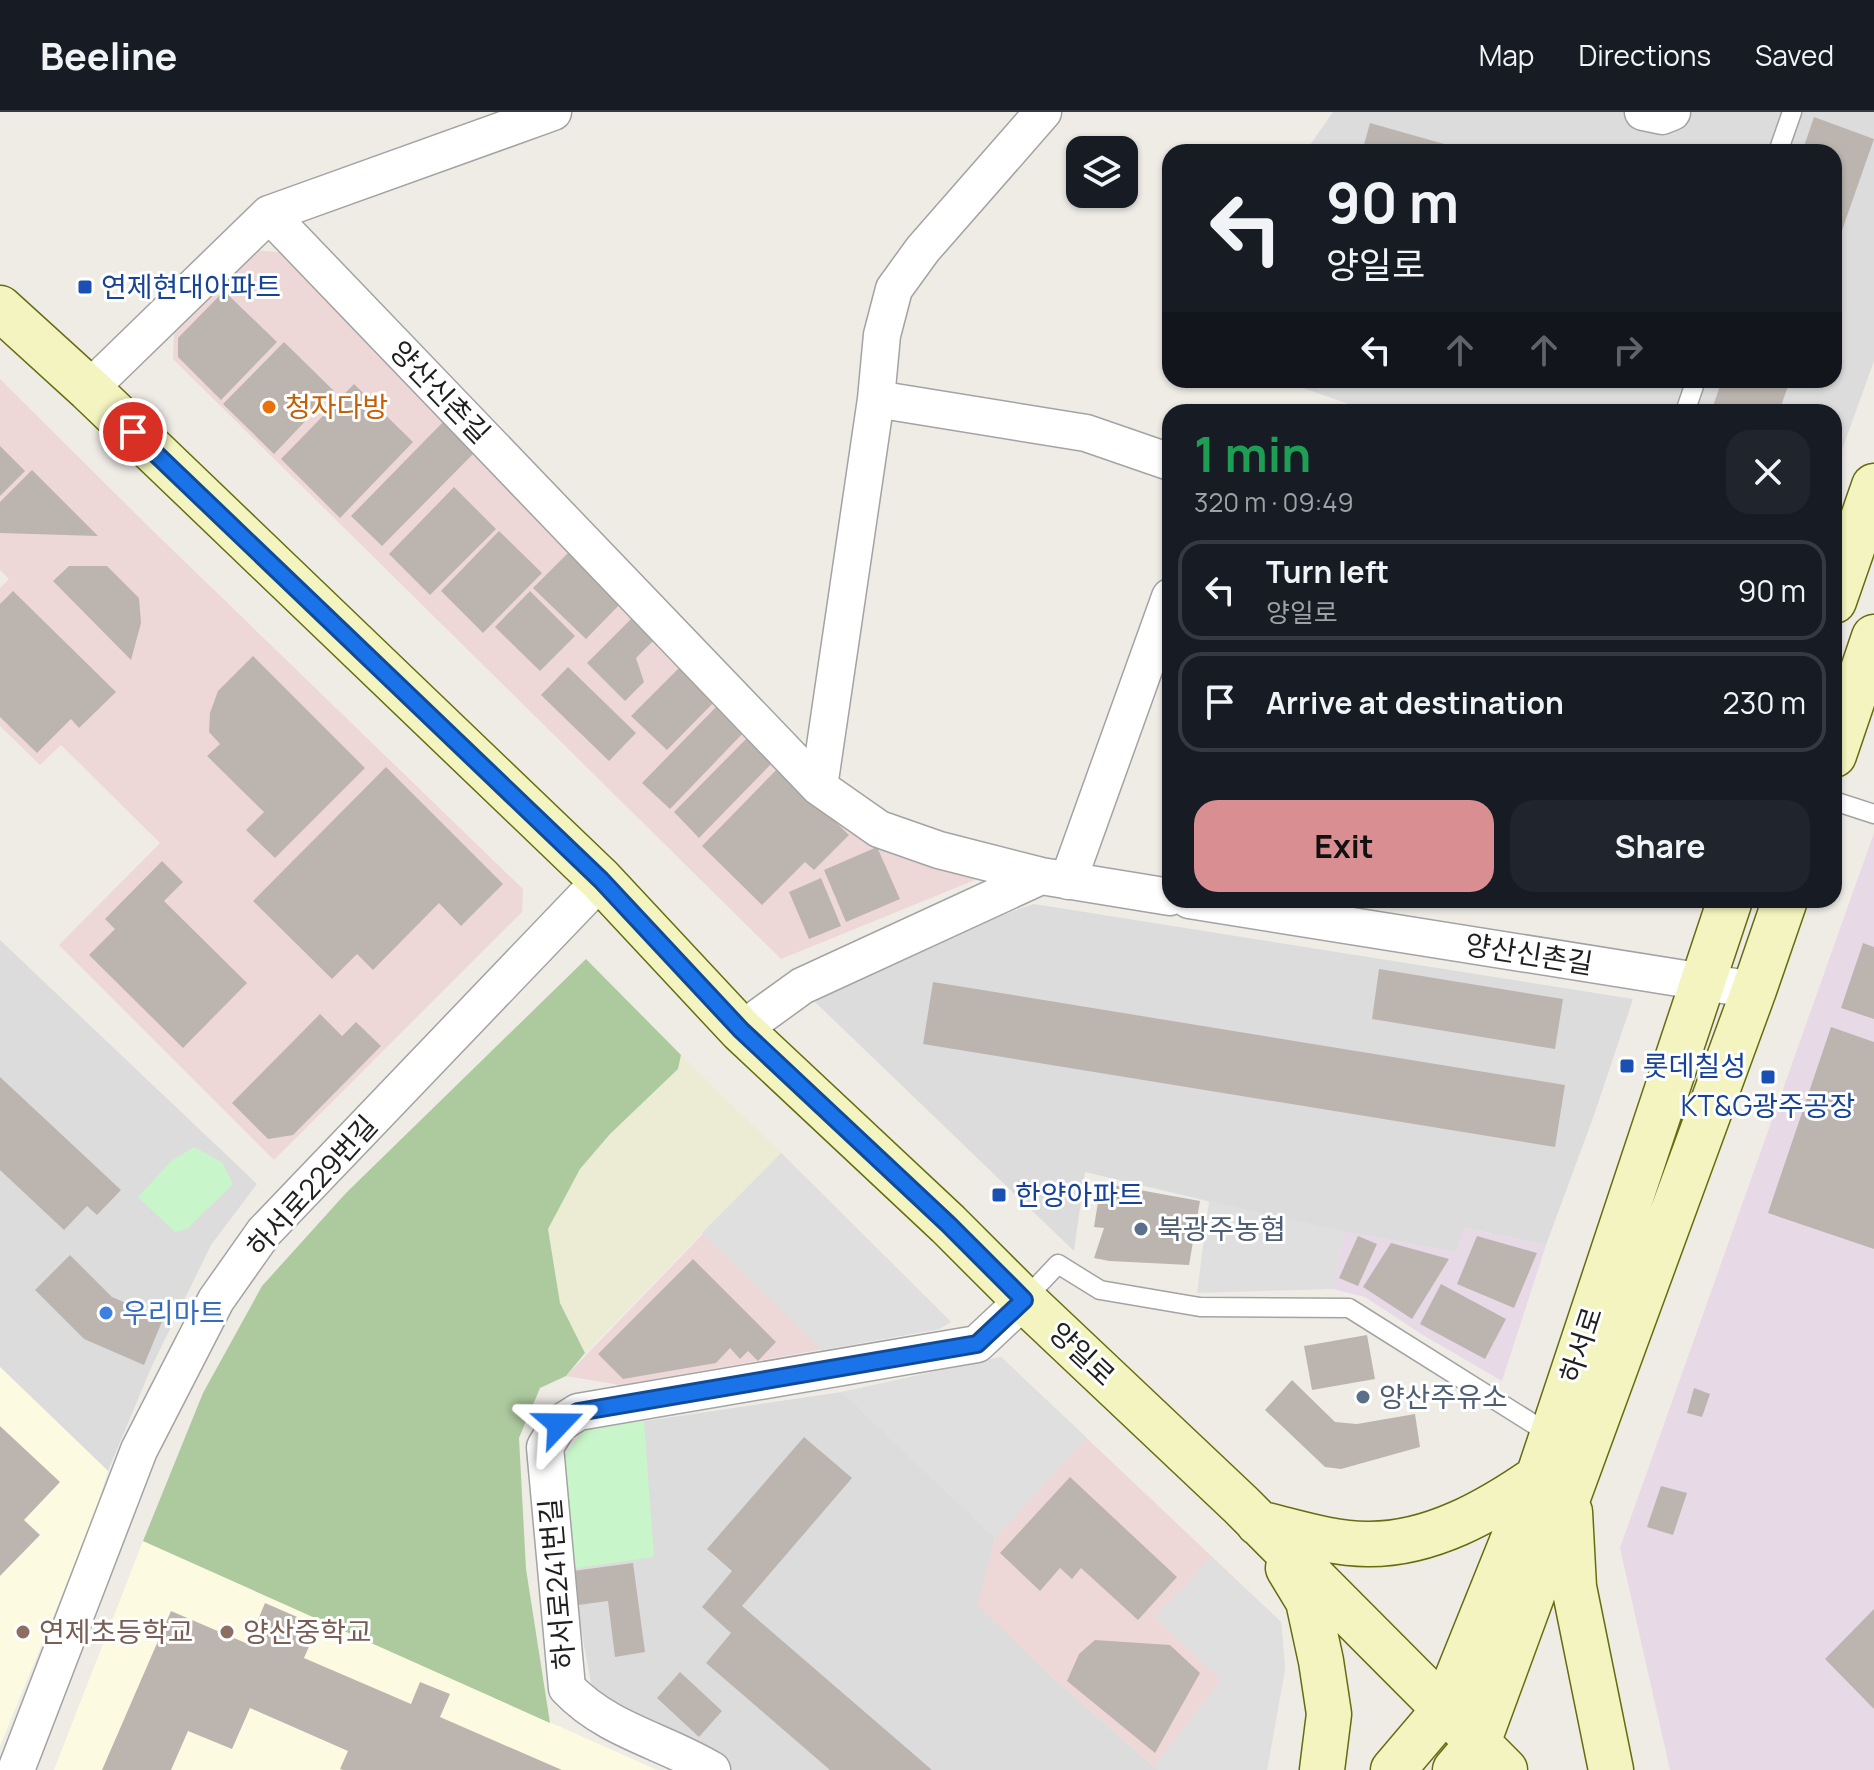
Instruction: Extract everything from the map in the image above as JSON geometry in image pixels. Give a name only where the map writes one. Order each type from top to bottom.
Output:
[{"type":"main road","name":"양일로","points":[[0,308],[89,389],[601,880],[741,1030],[948,1224],[1258,1523],[1444,1710],[1479,1761]]},
{"type":"main road","points":[[1842,578],[1874,486]]},
{"type":"main road","points":[[1842,731],[1874,637]]},
{"type":"main road","name":"하서로","points":[[1479,1761],[1554,1487],[1551,1435],[1727,908]]},
{"type":"main road","name":"하서로","points":[[1393,1770],[1444,1710],[1554,1487],[1754,990],[1782,908]]},
{"type":"main road","points":[[1258,1523],[1326,1539],[1368,1544],[1412,1538],[1554,1487],[1611,1770]]},
{"type":"main road","points":[[1258,1523],[1308,1601],[1329,1714],[1322,1770]]},
{"type":"street","points":[[89,389],[269,214],[553,112]]},
{"type":"street","points":[[819,787],[876,399],[882,335],[894,289],[923,249],[1043,112]]},
{"type":"street","points":[[1643,112],[1662,116],[1672,112]]},
{"type":"street","name":"양산신촌길","points":[[269,214],[819,787],[879,829],[939,850],[1054,878],[1162,896]]},
{"type":"street","points":[[876,399],[1086,433],[1162,459]]},
{"type":"street","points":[[741,1030],[802,986],[1054,878],[1162,616]]},
{"type":"street","name":"하서로229번길","points":[[16,1770],[139,1450],[216,1300],[264,1232],[601,880]]},
{"type":"street","name":"양산신촌길","points":[[1308,909],[1754,990]]},
{"type":"street","name":"하서로241번길","points":[[712,1770],[640,1738],[599,1715],[585,1707],[567,1688],[545,1447],[559,1424],[578,1412],[977,1344],[1024,1300]]},
{"type":"lane","points":[[1781,144],[1792,112]]},
{"type":"lane","points":[[1842,804],[1874,814]]},
{"type":"lane","points":[[1024,1300],[1058,1264],[1100,1290],[1200,1307],[1349,1308],[1551,1435]]},
{"type":"shaded area","points":[[1333,112],[1874,112],[1874,361],[1842,450],[1842,404],[1348,404],[1303,388],[1842,388],[1842,144],[1311,144]]},
{"type":"shaded area","points":[[255,250],[287,253],[855,831],[980,878],[781,959],[173,359],[174,334]]},
{"type":"shaded area","points":[[0,379],[523,889],[522,912],[274,1160],[59,945],[160,843],[61,745],[40,765],[0,726],[0,588],[9,579],[0,570]]},
{"type":"shaded area","points":[[1874,833],[1874,1770],[1670,1770],[1620,1548]]},
{"type":"shaded area","name":"한양아파트","points":[[1034,904],[1633,999],[1546,1245],[1465,1228],[1456,1252],[1313,1226],[1085,1172],[1074,1251],[815,1002],[877,964],[937,937]]},
{"type":"shaded area","points":[[0,940],[257,1184],[211,1245],[151,1368],[108,1471],[0,1367]]},
{"type":"shaded area","points":[[681,1055],[781,1153],[585,1353],[560,1303],[548,1229],[580,1169],[610,1134],[678,1069]]},
{"type":"shaded area","points":[[781,1153],[951,1322],[939,1329],[620,1385],[566,1376]]},
{"type":"shaded area","points":[[781,1153],[951,1322],[939,1329],[822,1350],[702,1233]]},
{"type":"shaded area","points":[[1209,1201],[1344,1231],[1333,1289],[1197,1293]]},
{"type":"shaded area","points":[[1464,1228],[1546,1245],[1502,1381],[1365,1297],[1333,1289],[1344,1231],[1456,1252]]},
{"type":"shaded area","points":[[1001,1357],[1281,1622],[1285,1669],[1267,1770],[1158,1770],[1052,1677],[977,1605],[995,1538],[842,1392]]},
{"type":"shaded area","points":[[1001,1357],[1087,1438],[995,1538],[842,1392]]},
{"type":"shaded area","name":"연제초등학교","points":[[0,1367],[108,1471],[92,1522],[0,1746]]},
{"type":"shaded area","points":[[842,1392],[995,1538],[978,1605],[1052,1677],[1158,1770],[727,1770],[608,1703],[591,1683],[570,1569],[564,1456],[584,1430]]},
{"type":"shaded area","name":"양산중학교","points":[[143,1541],[657,1770],[54,1770]]},
{"type":"shaded area","points":[[1211,1557],[1281,1622],[1285,1669],[1267,1770],[1158,1770],[1154,1766],[1221,1680],[1154,1617]]},
{"type":"green space","points":[[586,959],[681,1055],[678,1069],[610,1134],[580,1169],[548,1229],[560,1303],[585,1353],[566,1376],[540,1388],[519,1438],[526,1569],[550,1723],[143,1541],[203,1393],[262,1286],[346,1193]]},
{"type":"green space","points":[[194,1147],[222,1162],[233,1184],[187,1229],[175,1232],[138,1197],[171,1161]]},
{"type":"green space","points":[[644,1421],[654,1557],[570,1569],[564,1456],[584,1430]]},
{"type":"building","points":[[1814,117],[1874,139],[1842,230],[1842,144],[1805,144]]},
{"type":"building","points":[[1370,123],[1444,144],[1364,144]]},
{"type":"building","points":[[224,291],[277,342],[221,400],[178,357],[178,338]]},
{"type":"building","points":[[284,342],[334,391],[274,454],[223,404]]},
{"type":"building","points":[[354,384],[413,442],[340,518],[281,459]]},
{"type":"building","points":[[1719,388],[1787,388],[1782,404],[1714,404]]},
{"type":"building","points":[[444,421],[475,452],[382,546],[351,516]]},
{"type":"building","points":[[0,446],[25,471],[0,496]]},
{"type":"building","points":[[32,470],[98,536],[0,533],[0,502]]},
{"type":"building","points":[[454,487],[496,529],[430,595],[389,554]]},
{"type":"building","points":[[499,531],[542,573],[483,633],[441,591]]},
{"type":"building","points":[[571,550],[623,601],[586,639],[533,588]]},
{"type":"building","points":[[69,566],[107,566],[139,598],[141,623],[131,660],[53,581]]},
{"type":"building","points":[[13,591],[116,692],[79,728],[71,719],[37,753],[0,717],[0,604]]},
{"type":"building","points":[[530,591],[575,636],[540,671],[495,627]]},
{"type":"building","points":[[632,618],[654,640],[636,658],[644,682],[625,701],[587,663]]},
{"type":"building","points":[[253,656],[365,768],[275,858],[246,830],[264,812],[207,756],[220,744],[209,732],[210,713],[218,691]]},
{"type":"building","points":[[684,663],[719,697],[667,750],[631,716]]},
{"type":"building","points":[[568,667],[636,733],[609,761],[541,695]]},
{"type":"building","points":[[717,706],[744,732],[670,809],[642,783]]},
{"type":"building","points":[[749,736],[774,761],[699,838],[674,812]]},
{"type":"building","points":[[386,767],[503,884],[461,926],[439,903],[373,970],[357,954],[332,979],[253,901]]},
{"type":"building","points":[[779,767],[849,835],[814,870],[805,862],[762,905],[702,846]]},
{"type":"building","points":[[877,847],[900,899],[846,922],[824,870]]},
{"type":"building","points":[[162,861],[183,882],[164,901],[247,983],[183,1048],[89,955],[115,929],[105,919]]},
{"type":"building","points":[[821,878],[841,926],[809,939],[789,892]]},
{"type":"building","points":[[1863,943],[1874,947],[1874,1019],[1841,1008]]},
{"type":"building","points":[[1379,969],[1563,999],[1555,1049],[1372,1019]]},
{"type":"building","points":[[933,982],[1565,1085],[1555,1147],[923,1044]]},
{"type":"building","points":[[320,1014],[342,1036],[356,1022],[381,1046],[293,1135],[268,1139],[232,1103]]},
{"type":"building","points":[[1831,1027],[1874,1042],[1874,1249],[1768,1213]]},
{"type":"building","points":[[0,1077],[121,1190],[97,1215],[87,1206],[64,1230],[0,1170]]},
{"type":"building","points":[[1101,1183],[1200,1201],[1189,1265],[1094,1258],[1104,1228],[1094,1227]]},
{"type":"building","points":[[1358,1236],[1377,1244],[1358,1286],[1339,1278]]},
{"type":"building","points":[[1477,1236],[1537,1253],[1514,1308],[1457,1284]]},
{"type":"building","points":[[1391,1243],[1449,1259],[1412,1319],[1363,1287]]},
{"type":"building","points":[[70,1255],[112,1297],[163,1319],[144,1365],[84,1339],[35,1290]]},
{"type":"building","points":[[693,1259],[776,1342],[758,1361],[748,1351],[740,1359],[730,1348],[716,1363],[623,1379],[598,1354]]},
{"type":"building","points":[[1441,1284],[1506,1319],[1485,1359],[1420,1324]]},
{"type":"building","points":[[1367,1335],[1375,1379],[1312,1390],[1304,1346]]},
{"type":"building","points":[[1292,1380],[1335,1422],[1357,1424],[1415,1414],[1420,1447],[1341,1469],[1325,1467],[1265,1410]]},
{"type":"building","points":[[1694,1388],[1710,1394],[1702,1417],[1687,1413]]},
{"type":"building","points":[[0,1426],[60,1482],[24,1520],[40,1535],[0,1576]]},
{"type":"building","points":[[804,1437],[852,1478],[742,1606],[932,1770],[830,1770],[706,1663],[731,1633],[702,1607],[732,1571],[707,1549]]},
{"type":"building","points":[[1070,1477],[1177,1577],[1138,1620],[1081,1568],[1072,1579],[1060,1568],[1040,1591],[1000,1553]]},
{"type":"building","points":[[1661,1486],[1687,1493],[1673,1535],[1647,1527]]},
{"type":"building","points":[[633,1563],[645,1652],[615,1657],[608,1601],[578,1605],[573,1571]]},
{"type":"building","points":[[265,1603],[318,1626],[304,1658],[411,1704],[420,1682],[450,1694],[440,1717],[562,1770],[343,1770],[340,1769],[348,1751],[250,1708],[232,1749],[188,1731],[171,1770],[102,1770],[171,1611],[248,1644]]},
{"type":"building","points":[[1874,1609],[1874,1709],[1825,1659]]},
{"type":"building","points":[[1095,1640],[1170,1645],[1200,1673],[1155,1753],[1067,1681],[1079,1654]]},
{"type":"building","points":[[680,1672],[722,1711],[699,1737],[657,1698]]},
{"type":"place","name":"연제현대아파트","points":[[85,287]]},
{"type":"place","name":"청자다방","points":[[269,407]]},
{"type":"place","name":"롯데칠성","points":[[1627,1066]]},
{"type":"place","name":"KT&G광주공장","points":[[1768,1077]]},
{"type":"place","name":"한양아파트","points":[[999,1195]]},
{"type":"place","name":"북광주농협","points":[[1141,1229]]},
{"type":"place","name":"우리마트","points":[[106,1313]]},
{"type":"place","name":"양산주유소","points":[[1363,1397]]},
{"type":"place","name":"연제초등학교","points":[[23,1632]]},
{"type":"place","name":"양산중학교","points":[[227,1632]]},
{"type":"route","points":[[133,432],[601,880],[741,1030],[948,1224],[1024,1300],[977,1344],[578,1412],[559,1424]]}]
